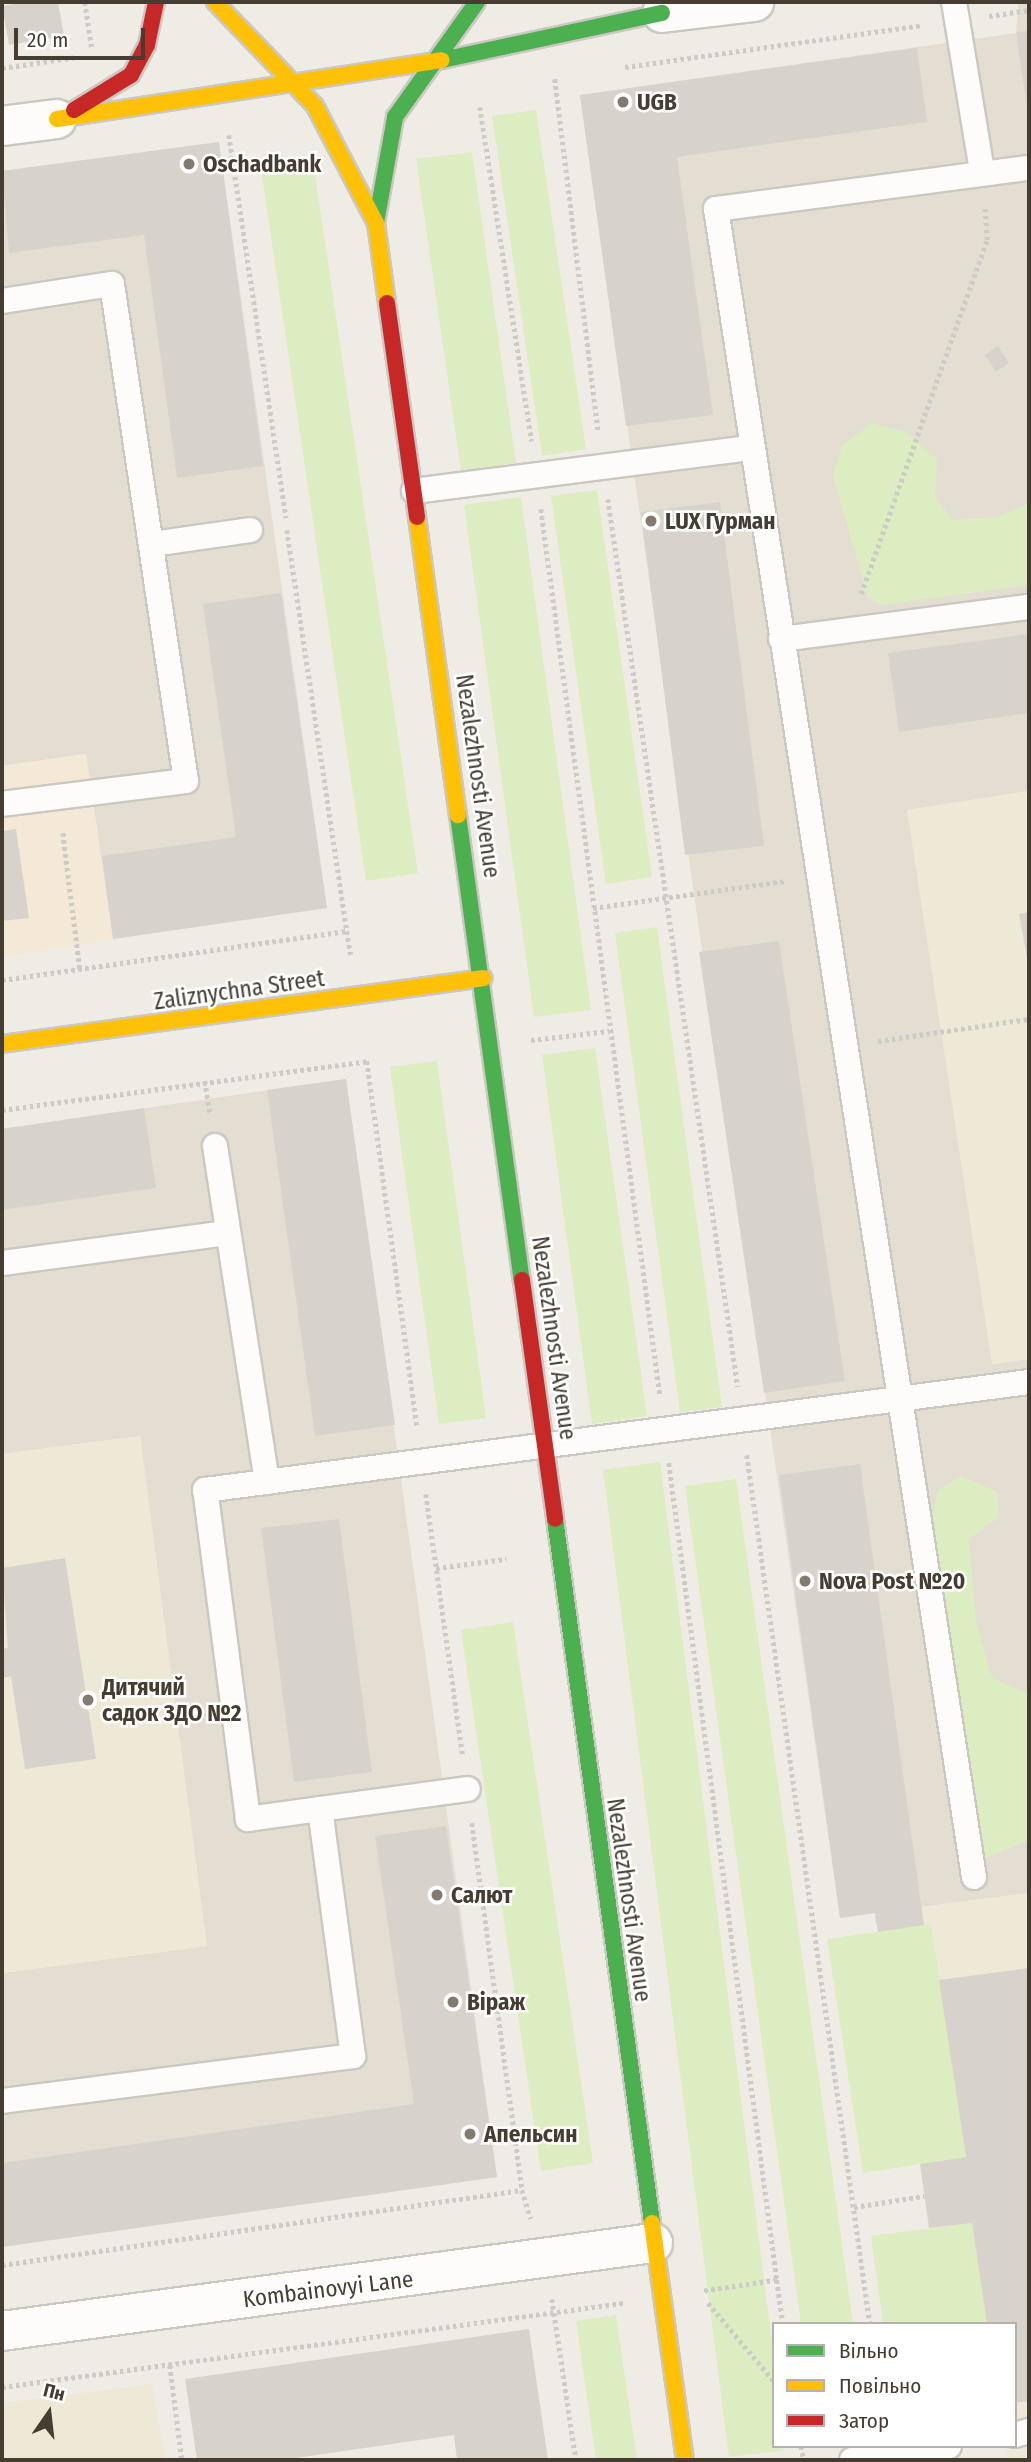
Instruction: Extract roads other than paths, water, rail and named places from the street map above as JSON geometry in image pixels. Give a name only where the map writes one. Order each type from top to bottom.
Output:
[{"type":"main road","points":[[57,119],[131,75],[147,45],[156,2]]},
{"type":"main road","name":"Nezalezhnosti Avenue","points":[[215,2],[296,85],[327,124],[376,223]]},
{"type":"main road","name":"Nezalezhnosti Avenue","points":[[477,2],[430,63],[395,117],[376,223],[483,978],[653,2242],[685,2460]]},
{"type":"main road","points":[[57,119],[430,63],[649,8]]},
{"type":"main road","name":"Zaliznychna Street","points":[[2,1044],[483,978]]},
{"type":"street","points":[[649,8],[754,2]]},
{"type":"street","points":[[2,126],[57,119]]},
{"type":"street","name":"Kombainovyi Lane","points":[[2,2331],[544,2261],[653,2242]]},
{"type":"lane","points":[[955,11],[982,172]]},
{"type":"lane","points":[[974,1877],[904,1396],[749,448],[716,209],[982,172],[1029,168]]},
{"type":"lane","points":[[2,301],[112,284],[153,544],[186,780],[2,804]]},
{"type":"lane","points":[[414,491],[749,448]]},
{"type":"lane","points":[[153,544],[250,530]]},
{"type":"lane","points":[[781,639],[1029,607]]},
{"type":"lane","points":[[215,1146],[267,1482]]},
{"type":"lane","points":[[2,1263],[228,1233]]},
{"type":"lane","points":[[468,1789],[248,1819],[205,1490],[545,1443],[742,1421],[904,1396],[1029,1382]]},
{"type":"lane","points":[[2,2101],[353,2056],[320,1809]]},
{"type":"lane","points":[[852,2460],[935,2448]]},
{"type":"place","name":"UGB","points":[[623,102]]},
{"type":"place","name":"Oschadbank","points":[[189,164]]},
{"type":"place","name":"LUX Гурман","points":[[651,521]]},
{"type":"place","name":"Nova Post №20","points":[[805,1581]]},
{"type":"place","name":"Дитячий садок ЗДО №2","points":[[88,1700]]},
{"type":"place","name":"Салют","points":[[437,1895]]},
{"type":"place","name":"Віраж","points":[[453,2002]]},
{"type":"place","name":"Апельсин","points":[[470,2134]]}]
